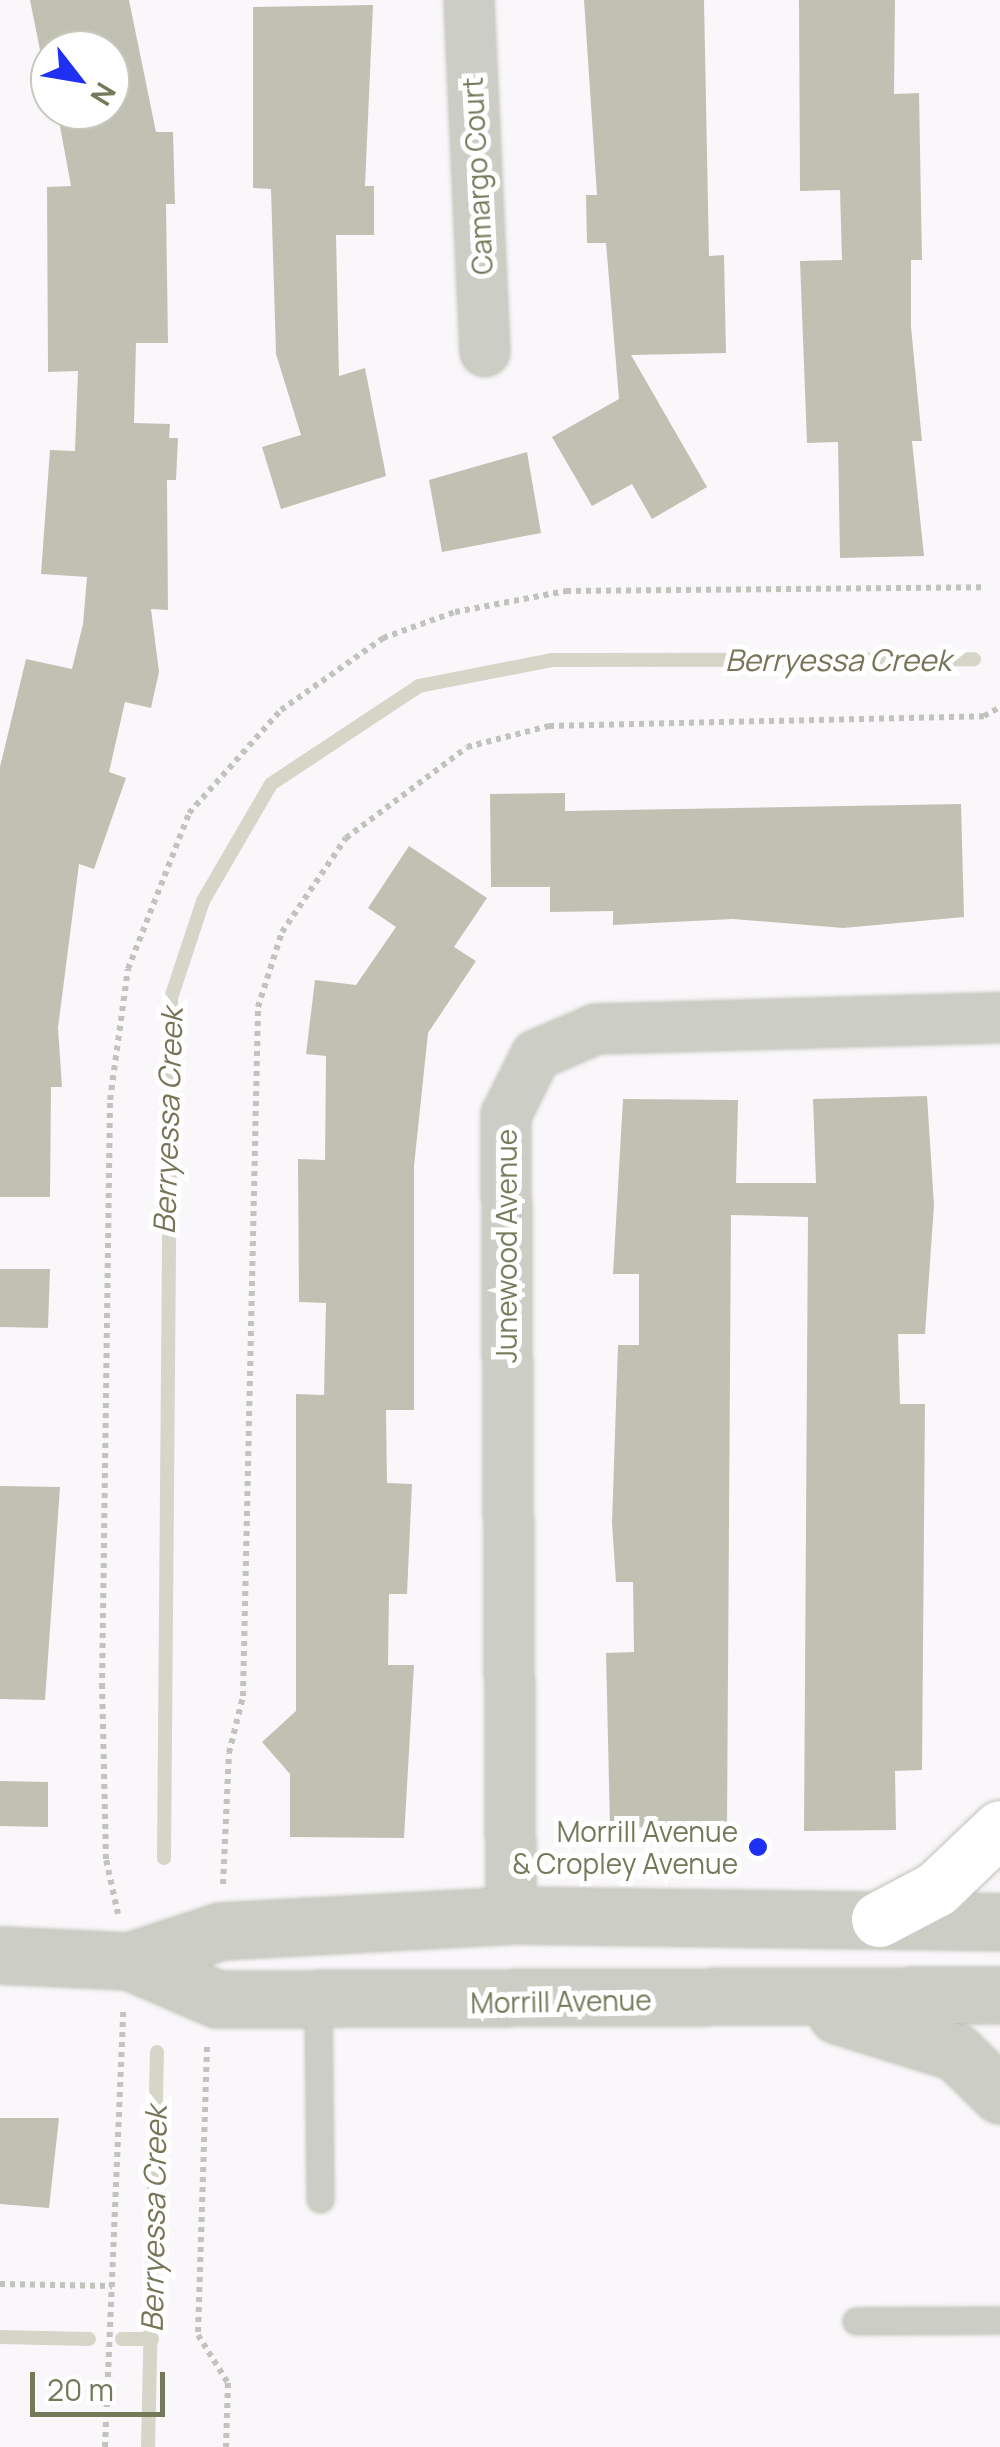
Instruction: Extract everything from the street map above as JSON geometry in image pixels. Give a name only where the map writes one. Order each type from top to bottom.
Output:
[{"type":"main road","points":[[879,1919],[936,1889],[1000,1828]]},
{"type":"street","name":"Camargo Court","points":[[468,0],[486,352]]},
{"type":"street","name":"Junewood Avenue","points":[[511,1914],[506,1115],[536,1055],[596,1029],[1000,1018]]},
{"type":"street","name":"Morrill Avenue","points":[[129,1961],[220,1931],[511,1914],[1000,1922]]},
{"type":"street","name":"Morrill Avenue","points":[[0,1955],[129,1961],[217,1999],[1000,1995]]},
{"type":"street","points":[[762,1996],[920,2035],[956,2052],[1000,2095]]},
{"type":"lane","points":[[318,2000],[320,2199]]},
{"type":"lane","points":[[856,2321],[1000,2320]]},
{"type":"path","points":[[104,2447],[129,1961],[107,1868],[102,1688],[110,1100],[128,969],[189,813],[294,700],[383,638],[455,612],[566,591],[986,587]]},
{"type":"path","points":[[220,1931],[229,1753],[243,1696],[258,1007],[282,932],[346,838],[467,746],[549,726],[984,716],[1000,707]]},
{"type":"path","points":[[217,1999],[206,2036],[198,2335],[228,2383],[226,2447]]},
{"type":"path","points":[[0,2284],[112,2286]]},
{"type":"building","points":[[30,0],[129,0],[156,132],[173,132],[175,204],[166,204],[168,343],[136,343],[134,423],[170,424],[169,438],[178,438],[176,480],[167,480],[168,610],[151,609],[159,672],[151,708],[125,702],[109,772],[126,778],[94,869],[79,864],[58,1028],[62,1087],[51,1087],[50,1197],[0,1197],[0,767],[26,659],[72,669],[83,624],[87,577],[41,574],[50,450],[75,451],[78,371],[48,372],[47,187],[71,186],[61,130],[130,130],[130,30],[36,30]]},
{"type":"building","points":[[584,0],[704,0],[709,256],[724,255],[726,353],[631,355],[707,487],[652,519],[632,484],[592,506],[552,437],[619,399],[606,243],[587,243],[586,195],[597,195]]},
{"type":"building","points":[[799,0],[895,0],[894,94],[919,93],[922,260],[911,260],[911,327],[922,441],[912,441],[924,556],[840,558],[838,442],[807,443],[800,261],[842,260],[840,190],[800,191]]},
{"type":"building","points":[[373,5],[365,186],[374,186],[374,235],[336,235],[339,376],[365,368],[386,476],[281,509],[262,447],[301,435],[276,354],[271,189],[253,188],[253,7]]},
{"type":"building","points":[[527,452],[541,533],[442,552],[429,480]]},
{"type":"building","points":[[565,793],[565,811],[961,804],[964,917],[843,928],[733,919],[613,925],[613,911],[550,912],[550,887],[491,887],[490,794]]},
{"type":"building","points":[[409,846],[487,898],[454,947],[476,961],[428,1033],[414,1166],[414,1410],[386,1410],[387,1483],[412,1484],[407,1594],[389,1594],[388,1665],[414,1665],[404,1838],[290,1837],[290,1774],[262,1742],[296,1711],[296,1394],[324,1395],[326,1303],[299,1302],[298,1159],[325,1160],[326,1056],[306,1054],[315,980],[356,985],[396,927],[368,908]]},
{"type":"building","points":[[927,1096],[934,1205],[925,1334],[898,1334],[900,1404],[925,1404],[922,1770],[895,1771],[896,1830],[804,1831],[808,1217],[731,1215],[727,1829],[610,1827],[606,1653],[634,1652],[633,1582],[616,1582],[612,1523],[618,1345],[639,1345],[639,1274],[613,1274],[623,1099],[738,1100],[736,1183],[816,1183],[813,1099]]},
{"type":"building","points":[[0,1269],[50,1269],[48,1328],[0,1327]]},
{"type":"building","points":[[0,1486],[60,1487],[45,1700],[0,1699]]},
{"type":"building","points":[[0,1781],[48,1782],[48,1827],[0,1826]]},
{"type":"building","points":[[0,2118],[59,2118],[49,2208],[0,2204]]},
{"type":"waterway","name":"Berryessa Creek","points":[[164,1858],[171,998],[203,901],[271,784],[419,686],[551,660],[974,659]]},
{"type":"waterway","name":"Berryessa Creek","points":[[148,2447],[157,2052]]},
{"type":"waterway","points":[[0,2337],[89,2339]]},
{"type":"waterway","points":[[122,2339],[152,2339]]},
{"type":"place","name":"Morrill Avenue & Cropley Avenue","points":[[758,1847]]}]
